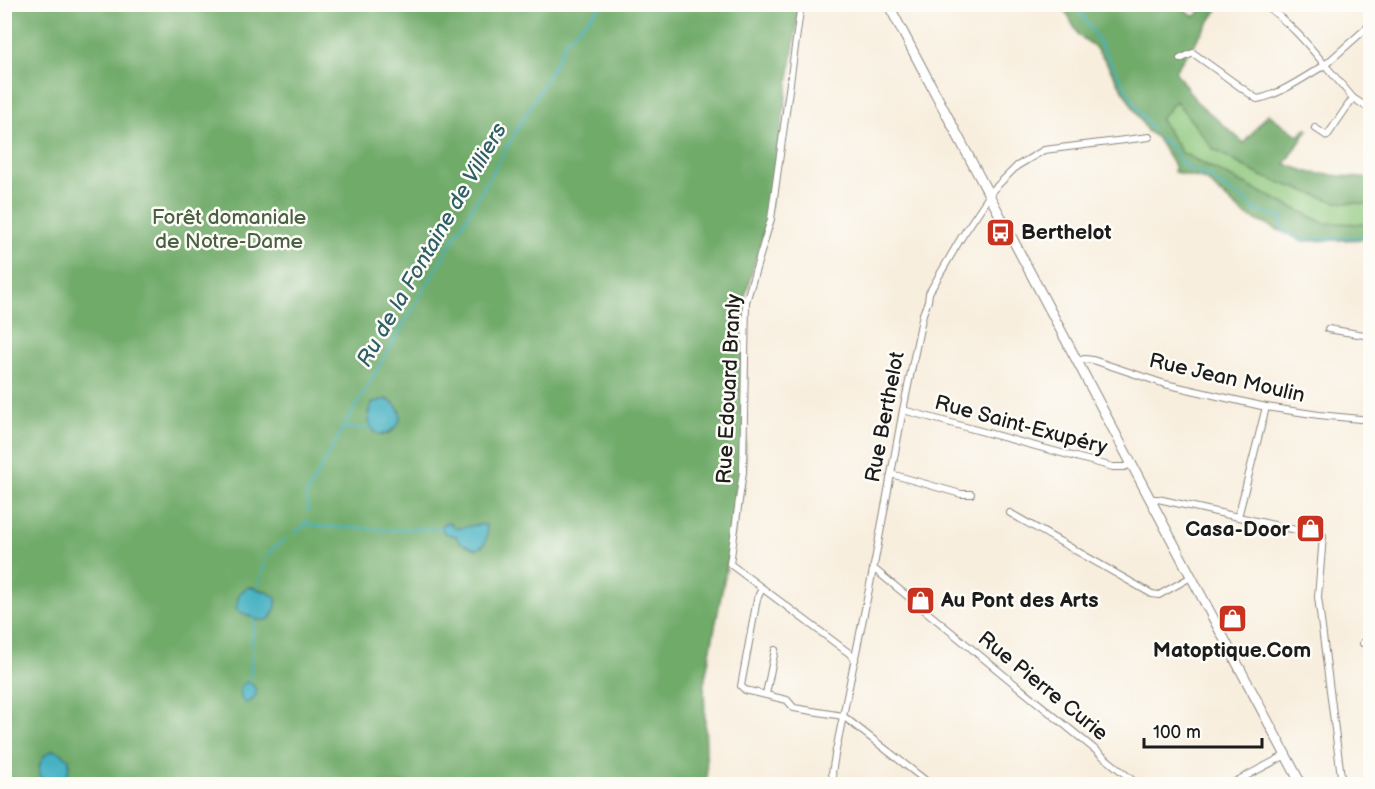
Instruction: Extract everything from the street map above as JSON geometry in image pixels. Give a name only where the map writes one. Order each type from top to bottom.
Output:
[{"type":"main road","points":[[888,4],[1301,784]]},
{"type":"street","name":"Rue Edouard Branly","points":[[762,588],[730,564],[743,472],[746,302],[771,219],[801,4]]},
{"type":"street","points":[[1263,4],[1302,37],[1353,98],[1371,109]]},
{"type":"street","points":[[1180,59],[1193,53],[1257,99],[1265,98],[1325,65],[1371,25]]},
{"type":"street","points":[[1315,128],[1327,136],[1353,98]]},
{"type":"street","name":"Rue Berthelot","points":[[836,784],[832,773],[903,410],[929,293],[961,238],[993,190],[1017,166],[1044,150],[1149,137]]},
{"type":"street","points":[[1328,329],[1371,336]]},
{"type":"street","name":"Rue Jean Moulin","points":[[1077,361],[1094,360],[1164,384],[1266,407],[1371,420]]},
{"type":"street","points":[[1238,517],[1266,407]]},
{"type":"street","name":"Rue Saint-Exupéry","points":[[903,410],[1113,467],[1124,467],[1131,464]]},
{"type":"street","points":[[891,474],[961,494],[971,494]]},
{"type":"street","points":[[1150,499],[1323,536],[1318,597],[1342,784]]},
{"type":"street","points":[[1010,513],[1152,594],[1160,595],[1191,577]]},
{"type":"street","name":"Rue Pierre Curie","points":[[873,568],[1137,784]]},
{"type":"street","points":[[855,660],[849,653],[762,588],[757,599],[741,686],[745,690],[788,700],[794,708],[843,716],[930,784]]},
{"type":"street","points":[[1363,643],[1371,645]]},
{"type":"street","points":[[766,694],[775,650]]},
{"type":"street","points":[[1231,784],[1286,755]]},
{"type":"street","points":[[836,784],[841,784]]},
{"type":"green space","name":"Forêt domaniale de Notre-Dame","points":[[5,5],[800,5],[768,217],[744,300],[745,472],[704,684],[707,784],[5,784]],"holes":[[[386,399],[393,402],[400,411],[393,431],[382,436],[368,413],[372,403]],[[451,524],[454,528],[486,525],[485,542],[482,547],[452,534]],[[252,587],[268,592],[276,605],[271,617]]]},
{"type":"green space","points":[[1062,5],[1177,5],[1195,17],[1205,5],[1221,5],[1175,71],[1196,101],[1244,143],[1268,114],[1299,136],[1306,128],[1308,130],[1285,164],[1311,173],[1370,179],[1370,204],[1336,202],[1261,176],[1213,149],[1176,101],[1160,119],[1182,153],[1324,223],[1370,224],[1370,239],[1303,241],[1245,215],[1206,180],[1174,172],[1175,167],[1156,137],[1147,131],[1106,62],[1094,46],[1079,36]]},
{"type":"green space","points":[[1176,100],[1213,149],[1261,176],[1336,202],[1370,204],[1370,224],[1324,223],[1182,153],[1160,119]]},
{"type":"water","points":[[386,399],[398,409],[400,420],[393,429],[379,435],[370,425],[369,412],[372,403]]},
{"type":"water","points":[[448,522],[454,528],[477,524],[486,525],[485,543],[476,549],[459,542],[456,536],[444,533],[442,527]]},
{"type":"water","points":[[248,587],[268,592],[276,598],[276,607],[268,620],[258,620],[236,609],[239,594]]},
{"type":"water","points":[[247,682],[254,687],[256,693],[253,699],[246,703],[242,700],[240,692],[241,686]]},
{"type":"water","points":[[53,750],[69,759],[65,780],[55,784],[44,781],[39,771],[42,759]]},
{"type":"waterway","name":"Ru de la Fontaine de Villiers","points":[[308,511],[306,495],[558,58],[565,41],[603,4]]},
{"type":"waterway","name":"Ru de la Fontaine de Villiers","points":[[1075,4],[1137,108],[1153,130]]},
{"type":"waterway","name":"Ru de la Fontaine de Villiers","points":[[1161,137],[1161,142],[1166,141],[1182,165],[1188,165],[1190,171],[1198,170],[1201,176],[1209,174],[1219,185],[1245,200],[1255,210],[1282,217],[1282,230],[1304,240],[1370,237]]},
{"type":"waterway","points":[[344,428],[371,428]]},
{"type":"waterway","points":[[294,534],[307,520]]},
{"type":"waterway","points":[[305,524],[383,530],[442,528]]},
{"type":"waterway","points":[[256,590],[269,552],[285,539]]},
{"type":"waterway","points":[[250,683],[254,617]]},
{"type":"place","name":"Berthelot","points":[[1000,232]]},
{"type":"place","name":"Casa-Door","points":[[1311,529]]},
{"type":"place","name":"Au Pont des Arts","points":[[920,600]]},
{"type":"place","name":"Matoptique.Com","points":[[1232,619]]}]
